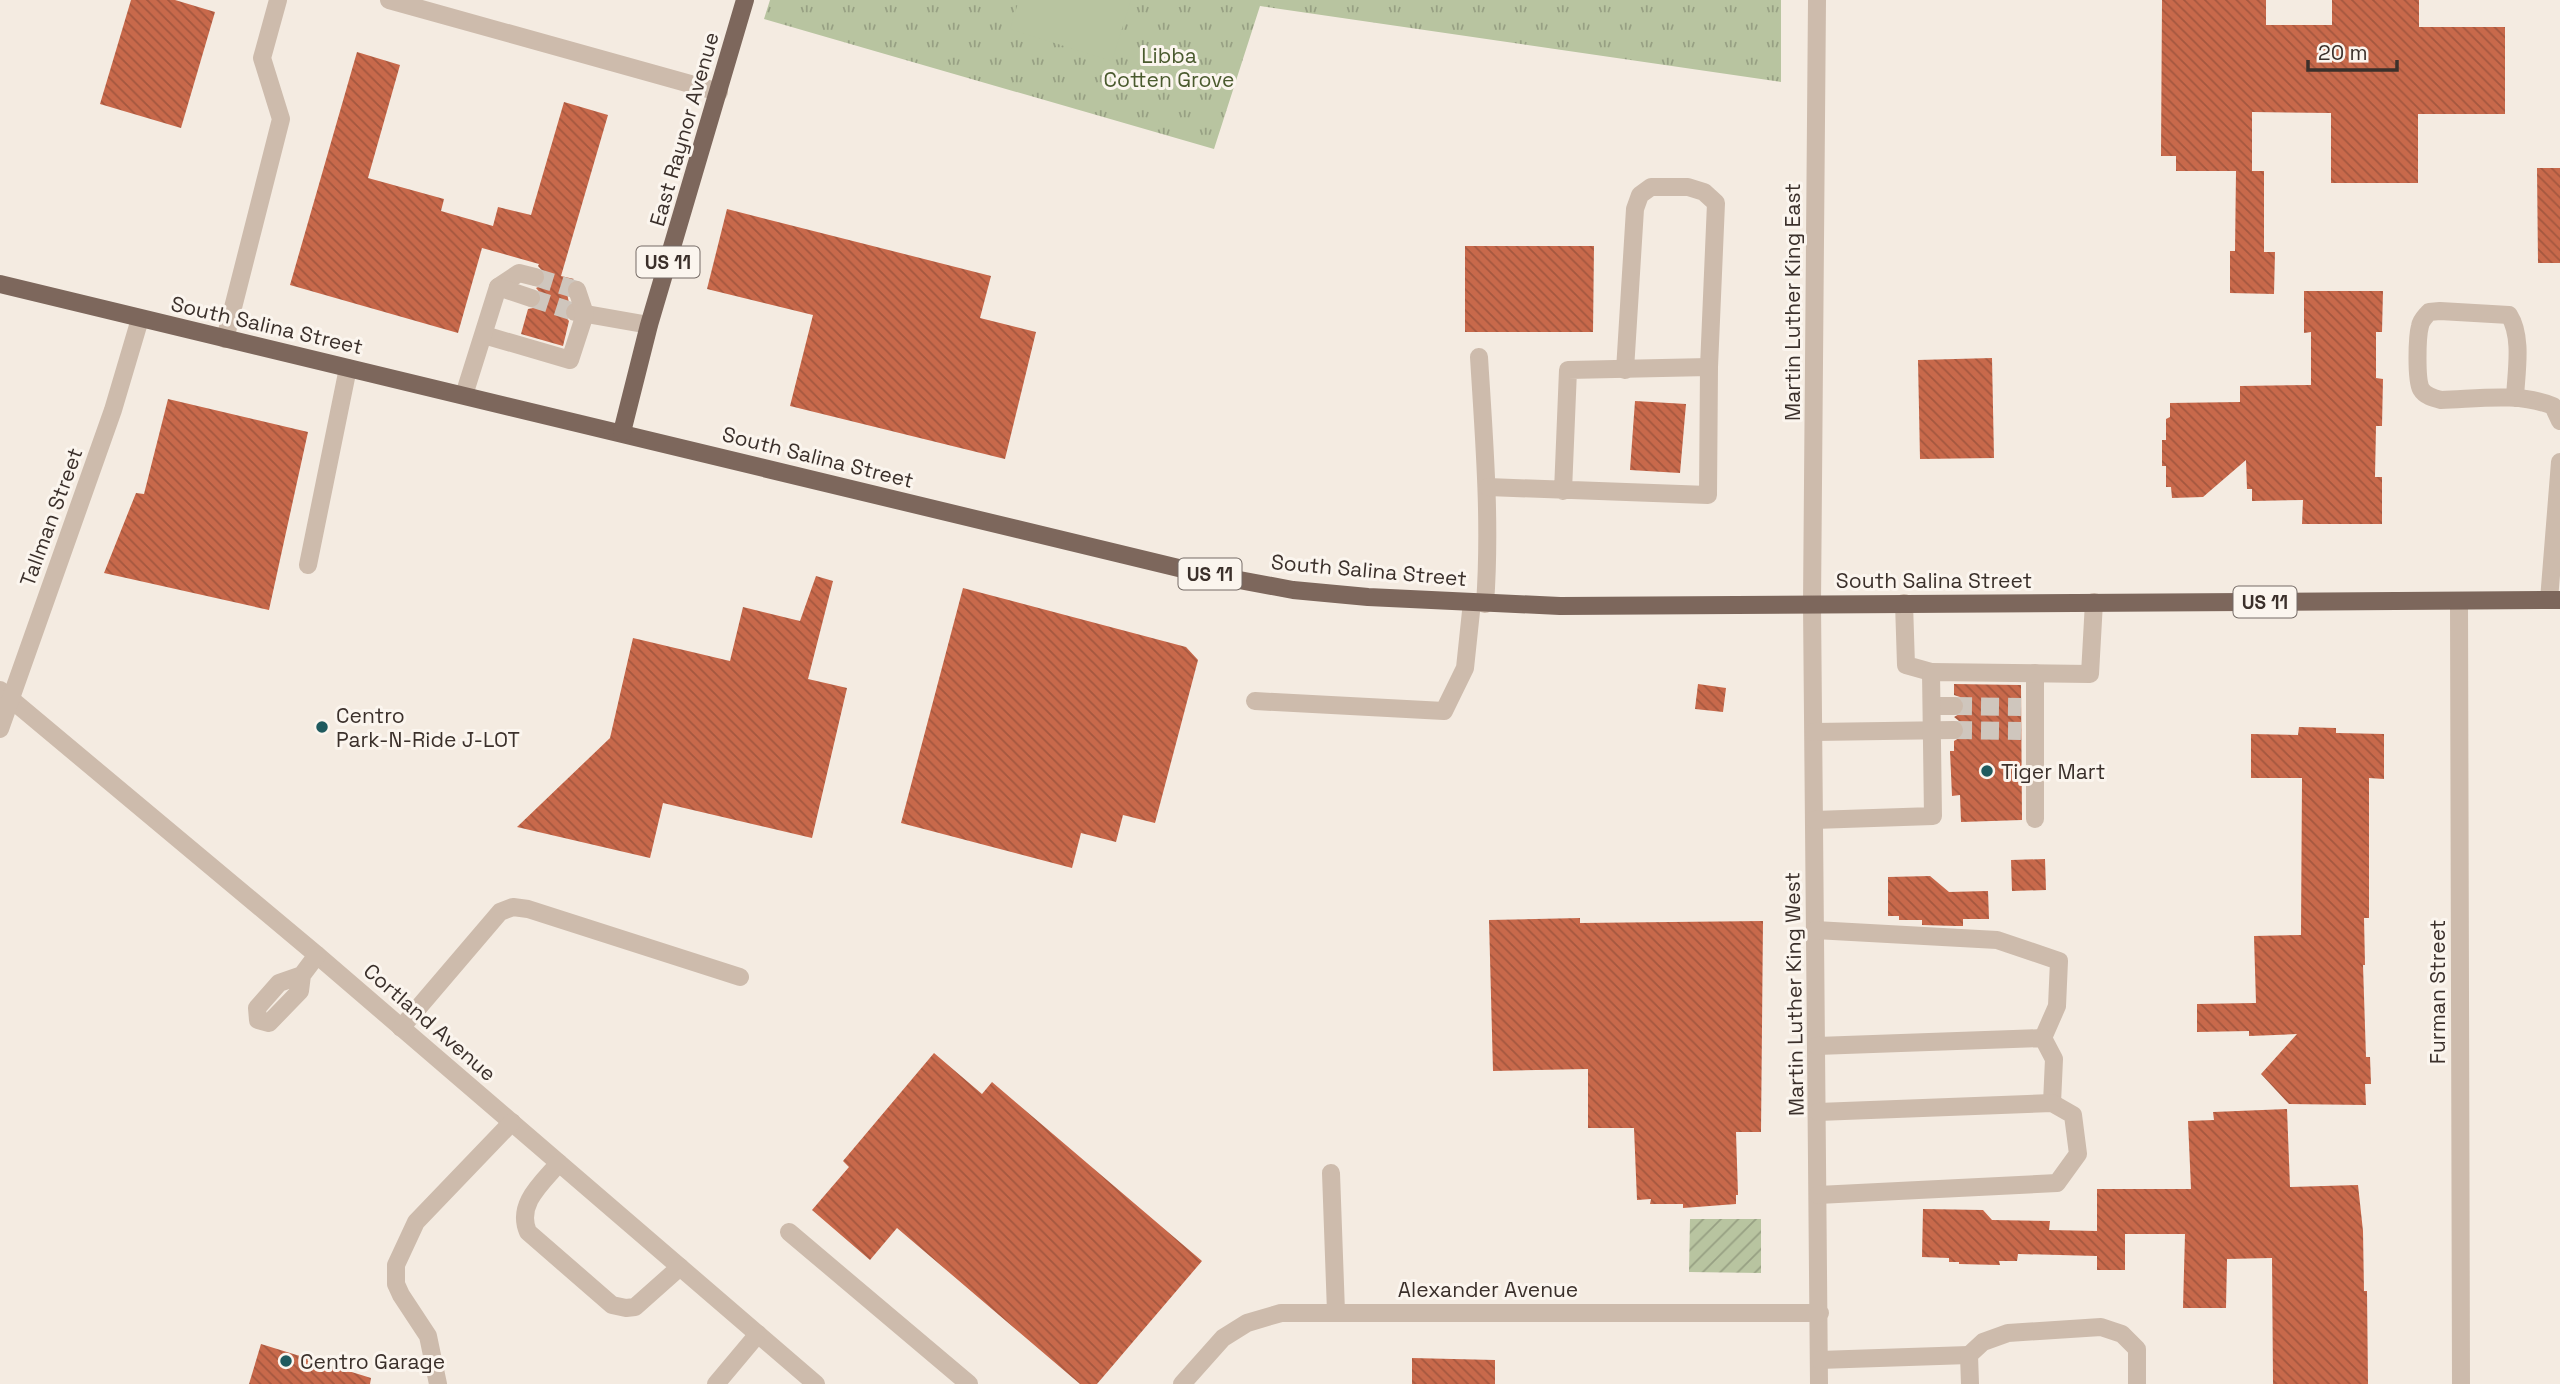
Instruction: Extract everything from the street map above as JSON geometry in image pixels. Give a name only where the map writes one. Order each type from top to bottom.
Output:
[{"type":"main road","name":"East Raynor Avenue","points":[[622,432],[649,325],[745,0]]},
{"type":"main road","name":"South Salina Street","points":[[0,284],[1191,571],[1293,590],[1368,597],[1559,606],[2554,600]]},
{"type":"street","points":[[225,339],[281,119],[262,58],[278,0]]},
{"type":"street","points":[[388,0],[719,92]]},
{"type":"street","name":"Martin Luther King East","points":[[1812,604],[1817,0]]},
{"type":"street","points":[[1488,487],[1708,495],[1709,367],[1716,203],[1704,192],[1688,187],[1651,187],[1640,195],[1635,209],[1625,370]]},
{"type":"street","points":[[464,395],[498,287],[519,274],[536,277]]},
{"type":"street","points":[[498,287],[531,298]]},
{"type":"street","points":[[484,335],[570,360],[578,313],[577,290]]},
{"type":"street","points":[[2515,398],[2516,334],[2509,315],[2429,312],[2418,330],[2419,382],[2422,391],[2441,400],[2537,400],[2553,406],[2560,421]]},
{"type":"street","points":[[578,313],[649,325]]},
{"type":"street","name":"Tallman Street","points":[[0,729],[5,694],[113,410],[141,319]]},
{"type":"street","points":[[1255,701],[1444,711],[1465,668],[1488,556],[1488,487],[1479,357]]},
{"type":"street","points":[[1563,491],[1568,370],[1709,367]]},
{"type":"street","points":[[308,565],[348,368]]},
{"type":"street","points":[[2554,600],[2560,462]]},
{"type":"street","name":"Furman Street","points":[[2459,601],[2461,1384]]},
{"type":"street","points":[[1903,603],[1906,666],[1931,672],[2090,674],[2094,602]]},
{"type":"street","name":"Martin Luther King West","points":[[1812,604],[1819,1384]]},
{"type":"street","points":[[1814,820],[1933,816],[1931,672]]},
{"type":"street","points":[[2035,673],[2028,707],[2035,819]]},
{"type":"street","name":"Cortland Avenue","points":[[5,694],[317,955],[817,1384]]},
{"type":"street","points":[[1932,706],[1954,706]]},
{"type":"street","points":[[1814,732],[1954,730]]},
{"type":"street","points":[[401,1028],[500,912],[513,907],[527,909],[740,977]]},
{"type":"street","points":[[1815,930],[1997,940],[2059,961],[2057,1006],[2043,1038]]},
{"type":"street","points":[[255,1023],[257,1008],[285,979],[302,975],[317,955]]},
{"type":"street","points":[[1817,1046],[2043,1038]]},
{"type":"street","points":[[2043,1038],[2054,1059],[2052,1103]]},
{"type":"street","points":[[1818,1112],[2052,1103],[2073,1115],[2078,1154],[2057,1183],[1818,1195]]},
{"type":"street","points":[[438,1384],[428,1336],[401,1296],[396,1284],[396,1265],[415,1222],[512,1122]]},
{"type":"street","points":[[559,1163],[532,1195],[526,1207],[524,1222],[528,1232],[612,1305],[635,1307],[680,1267]]},
{"type":"street","points":[[1331,1173],[1336,1312]]},
{"type":"street","points":[[789,1232],[968,1384]]},
{"type":"street","name":"Alexander Avenue","points":[[1182,1384],[1223,1338],[1247,1323],[1281,1313],[1820,1312]]},
{"type":"street","points":[[1819,1360],[1969,1355],[1983,1342],[2008,1334],[2101,1326],[2122,1334],[2137,1349],[2137,1384]]},
{"type":"street","points":[[716,1384],[758,1334]]},
{"type":"street","points":[[1969,1355],[1970,1384]]},
{"type":"green space","name":"Libba Cotten Grove","points":[[770,0],[1781,0],[1781,82],[1260,6],[1214,149],[764,19]]},
{"type":"green space","points":[[1019,0],[1131,0],[1112,61],[1010,29]]},
{"type":"green space","points":[[1690,1219],[1761,1219],[1761,1273],[1689,1272]]},
{"type":"building","points":[[131,0],[175,0],[215,12],[181,128],[100,104]]},
{"type":"building","points":[[2162,0],[2266,0],[2266,25],[2332,25],[2332,0],[2419,0],[2419,27],[2505,27],[2505,114],[2418,114],[2418,183],[2331,183],[2331,113],[2252,112],[2252,171],[2264,171],[2264,252],[2275,252],[2274,294],[2230,293],[2230,251],[2235,251],[2236,171],[2176,171],[2176,156],[2161,156]]},
{"type":"building","points":[[357,52],[400,65],[368,178],[444,199],[441,211],[493,226],[498,207],[531,215],[564,102],[608,115],[561,276],[574,279],[566,288],[569,303],[564,309],[564,315],[569,321],[563,346],[521,334],[528,309],[538,307],[542,301],[542,295],[536,288],[544,284],[546,275],[539,264],[482,248],[458,333],[290,285]]},
{"type":"building","points":[[2537,168],[2560,168],[2560,263],[2538,263]]},
{"type":"building","points":[[727,209],[991,276],[980,318],[1036,332],[1005,459],[790,406],[813,315],[707,289]]},
{"type":"building","points":[[1465,246],[1594,246],[1593,332],[1465,332]]},
{"type":"building","points":[[2304,291],[2383,291],[2382,332],[2376,332],[2376,378],[2383,379],[2382,426],[2376,426],[2375,477],[2382,477],[2382,524],[2302,524],[2303,500],[2252,501],[2252,489],[2247,489],[2246,460],[2203,497],[2172,498],[2171,487],[2166,487],[2166,466],[2162,466],[2162,440],[2166,440],[2166,419],[2170,417],[2170,403],[2240,402],[2240,386],[2311,385],[2311,332],[2304,333]]},
{"type":"building","points":[[1992,358],[1994,458],[1920,459],[1918,360]]},
{"type":"building","points":[[168,399],[308,432],[269,610],[104,573],[136,493],[144,494]]},
{"type":"building","points":[[1635,401],[1686,404],[1680,473],[1630,470]]},
{"type":"building","points":[[816,576],[833,581],[808,679],[847,688],[812,838],[663,803],[650,858],[517,827],[610,738],[633,638],[730,661],[743,607],[800,621]]},
{"type":"building","points":[[963,588],[1186,647],[1198,660],[1155,823],[1123,815],[1116,842],[1081,833],[1072,868],[901,823]]},
{"type":"building","points":[[1698,684],[1726,688],[1723,712],[1695,709]]},
{"type":"building","points":[[1954,684],[2021,685],[2022,820],[1961,822],[1960,795],[1952,796],[1950,751],[1954,751],[1954,741],[1964,735],[1964,725],[1954,717],[1963,712],[1965,705],[1960,697],[1954,695]]},
{"type":"building","points":[[2299,727],[2336,728],[2336,733],[2384,734],[2384,779],[2369,778],[2369,918],[2364,918],[2363,965],[2366,1057],[2370,1057],[2371,1084],[2365,1084],[2366,1105],[2289,1104],[2261,1074],[2297,1034],[2249,1036],[2249,1031],[2197,1032],[2197,1004],[2256,1003],[2254,936],[2301,935],[2302,778],[2251,778],[2251,734],[2298,735]]},
{"type":"building","points":[[2045,859],[2046,890],[2012,891],[2011,860]]},
{"type":"building","points":[[1930,876],[1949,892],[1988,891],[1989,919],[1963,919],[1963,926],[1922,925],[1922,920],[1899,920],[1899,916],[1888,916],[1888,877]]},
{"type":"building","points":[[1580,918],[1580,923],[1763,921],[1761,1132],[1736,1132],[1736,1204],[1683,1208],[1683,1204],[1650,1204],[1651,1199],[1637,1200],[1634,1128],[1588,1128],[1588,1069],[1493,1071],[1489,920]]},
{"type":"building","points":[[934,1053],[982,1094],[992,1082],[1202,1261],[1097,1384],[1080,1384],[897,1228],[870,1260],[812,1210],[849,1167],[843,1161]]},
{"type":"building","points":[[2287,1109],[2290,1187],[2358,1185],[2363,1231],[2364,1291],[2367,1291],[2368,1384],[2273,1384],[2272,1258],[2227,1259],[2226,1308],[2183,1308],[2185,1234],[2125,1234],[2125,1270],[2097,1270],[2097,1256],[2018,1254],[2017,1261],[1999,1261],[2000,1265],[1959,1264],[1949,1262],[1949,1258],[1922,1257],[1923,1209],[1983,1210],[1992,1220],[2050,1221],[2049,1230],[2097,1231],[2097,1189],[2191,1189],[2188,1121],[2214,1120],[2213,1112]]},
{"type":"building","name":"Centro Garage","points":[[261,1344],[371,1378],[370,1384],[249,1384]]},
{"type":"building","points":[[1412,1358],[1495,1360],[1495,1384],[1412,1384]]},
{"type":"tunnel","points":[[535,277],[577,290]]},
{"type":"tunnel","points":[[531,298],[571,311]]},
{"type":"tunnel","points":[[1954,706],[2021,707]]},
{"type":"tunnel","points":[[1954,730],[2021,731]]},
{"type":"place","name":"Centro Park-N-Ride J-LOT","points":[[322,727]]},
{"type":"place","name":"Tiger Mart","points":[[1987,771]]},
{"type":"place","name":"Centro Garage","points":[[286,1361]]}]
